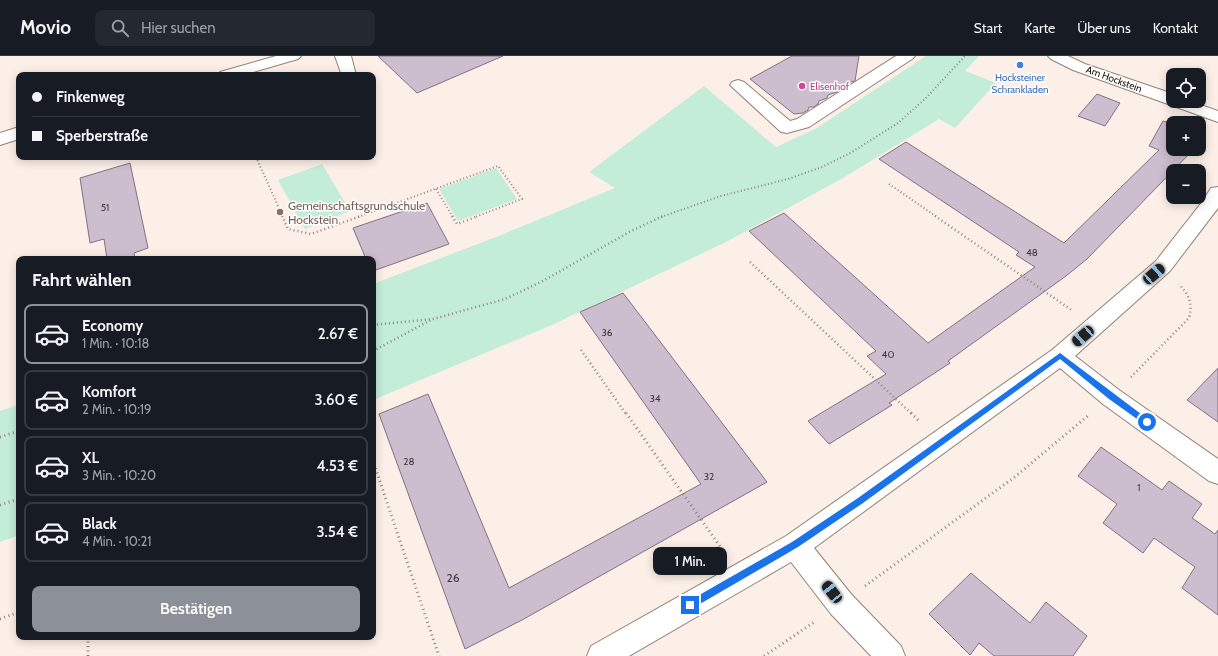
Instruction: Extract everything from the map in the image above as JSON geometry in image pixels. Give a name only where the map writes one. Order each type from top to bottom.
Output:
[{"type":"street","points":[[237,72],[293,56]]},
{"type":"street","points":[[343,56],[348,72]]},
{"type":"street","points":[[738,85],[787,128],[803,123],[908,56]]},
{"type":"street","name":"Am Hockstein","points":[[1056,56],[1079,67],[1166,98]]},
{"type":"street","name":"Am Hockstein","points":[[1193,108],[1218,117]]},
{"type":"street","points":[[0,139],[16,135]]},
{"type":"street","points":[[601,656],[795,545],[1060,356],[1163,266],[1209,207],[1218,193]]},
{"type":"street","points":[[1060,356],[1111,397],[1218,474]]},
{"type":"street","points":[[795,545],[841,604],[891,656]]},
{"type":"path","points":[[376,325],[433,319],[505,299],[541,282],[630,231],[669,213],[721,196],[788,179],[822,167],[852,152],[898,123],[925,99],[965,56]]},
{"type":"path","points":[[257,160],[288,229],[311,234],[498,166],[522,199],[457,224],[436,189]]},
{"type":"path","points":[[889,184],[1094,325]]},
{"type":"path","points":[[750,262],[941,442]]},
{"type":"path","points":[[764,656],[841,604],[1016,476],[1111,397],[1189,318],[1192,307],[1189,295],[1163,266]]},
{"type":"path","points":[[376,349],[433,319]]},
{"type":"path","points":[[581,350],[741,576]]},
{"type":"path","points":[[0,437],[16,432]]},
{"type":"path","points":[[376,470],[439,656]]},
{"type":"path","points":[[0,505],[16,500]]},
{"type":"path","points":[[0,619],[16,613]]},
{"type":"path","points":[[88,640],[88,656]]},
{"type":"green space","points":[[926,56],[979,56],[965,71],[996,83],[955,128],[939,119],[843,178],[726,242],[552,325],[376,399],[376,283],[496,237],[615,188],[589,172],[704,86],[776,147],[815,129]]},
{"type":"green space","points":[[322,164],[350,211],[305,229],[278,180]]},
{"type":"green space","points":[[496,168],[517,199],[458,221],[439,189]]},
{"type":"green space","points":[[16,406],[16,536],[0,542],[0,411]]},
{"type":"building","points":[[378,56],[503,56],[417,93]]},
{"type":"building","name":"Elisenhof","points":[[792,56],[859,56],[855,81],[846,83],[846,86],[842,89],[837,89],[837,92],[828,95],[827,98],[819,101],[814,107],[809,107],[808,110],[803,113],[794,114],[750,79]]},
{"type":"building","points":[[1097,94],[1120,103],[1105,126],[1078,116]]},
{"type":"building","points":[[1163,121],[1166,122],[1166,156],[1187,156],[1179,164],[1166,164],[1166,178],[1087,259],[1066,276],[948,361],[950,363],[889,403],[892,405],[829,444],[808,421],[886,374],[867,356],[876,351],[749,231],[784,213],[928,343],[1035,267],[1016,255],[1019,252],[879,159],[906,142],[1064,243],[1159,150],[1149,146]]},
{"type":"building","points":[[130,163],[148,248],[134,253],[134,256],[107,256],[104,239],[90,243],[80,178]]},
{"type":"building","points":[[427,203],[449,244],[376,270],[376,256],[365,256],[353,228]]},
{"type":"building","points":[[623,293],[767,482],[522,620],[465,649],[379,414],[428,394],[509,588],[701,484],[580,312]]},
{"type":"building","points":[[1218,368],[1218,422],[1187,400]]},
{"type":"building","points":[[1101,447],[1162,490],[1169,481],[1202,504],[1192,518],[1215,534],[1218,530],[1218,615],[1182,588],[1195,567],[1154,538],[1143,553],[1103,523],[1117,504],[1078,476]]},
{"type":"building","points":[[971,573],[1030,623],[1046,602],[1087,636],[1073,656],[994,656],[979,643],[970,655],[929,614]]},
{"type":"place","name":"Hocksteiner Schrankladen","points":[[1020,65]]},
{"type":"place","name":"Elisenhof","points":[[802,86]]},
{"type":"place","name":"Gemeinschaftsgrundschule Hockstein","points":[[280,212]]},
{"type":"route","points":[[690,605],[795,545],[1060,356],[1111,397],[1147,422]]}]
